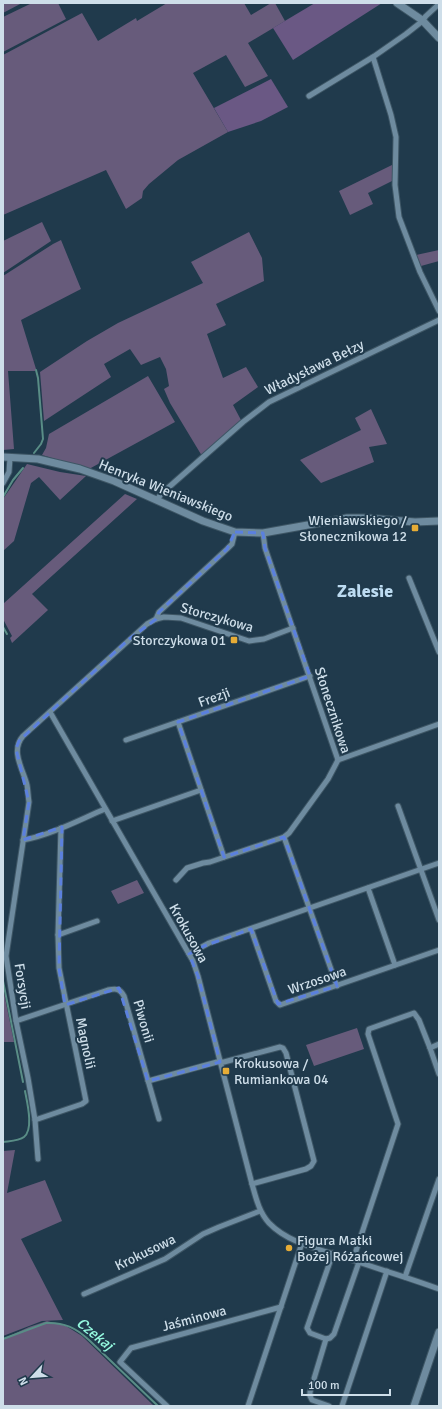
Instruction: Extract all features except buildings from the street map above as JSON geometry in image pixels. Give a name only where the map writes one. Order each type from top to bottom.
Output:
[{"type":"street","points":[[397,3],[422,20],[439,38]]},
{"type":"street","points":[[309,96],[373,57],[411,30],[439,4]]},
{"type":"street","points":[[373,57],[391,114],[396,137],[396,192],[400,218],[420,272],[439,311]]},
{"type":"street","name":"Władysława Bełzy","points":[[157,500],[161,494],[268,402],[439,320]]},
{"type":"street","points":[[3,483],[9,472],[6,457]]},
{"type":"street","name":"Henryka Wieniawskiego","points":[[6,457],[38,459],[80,469],[114,481],[203,521],[235,532],[263,533],[347,518],[415,522],[439,521]]},
{"type":"street","name":"Storczykowa","points":[[156,619],[159,612],[227,550],[232,544],[235,532]]},
{"type":"street","name":"Słonecznikowa","points":[[263,533],[265,548],[338,760],[328,779],[289,833],[284,837]]},
{"type":"street","points":[[408,578],[439,652]]},
{"type":"street","name":"Storczykowa","points":[[50,712],[128,640],[147,624],[156,619],[164,617],[180,618],[249,641],[264,639],[293,628]]},
{"type":"street","name":"Frezji","points":[[126,740],[310,676]]},
{"type":"street","name":"Krokusowa","points":[[50,712],[189,954],[198,976],[260,1211],[274,1228],[302,1243],[439,1289]]},
{"type":"street","name":"Forsycji","points":[[38,1159],[35,1120],[16,1021],[7,966],[6,948],[29,802],[27,785],[18,756],[17,745],[23,736],[50,712]]},
{"type":"street","points":[[178,722],[224,857]]},
{"type":"street","points":[[338,760],[439,724]]},
{"type":"street","points":[[112,821],[201,790]]},
{"type":"street","points":[[398,806],[439,920]]},
{"type":"street","points":[[23,840],[61,828],[105,809]]},
{"type":"street","name":"Magnolii","points":[[35,1120],[82,1104],[86,1101],[58,968],[61,828]]},
{"type":"street","points":[[176,880],[187,868],[284,837],[337,986]]},
{"type":"street","points":[[189,954],[209,943],[439,863]]},
{"type":"street","points":[[368,888],[395,965]]},
{"type":"street","points":[[58,935],[97,921]]},
{"type":"street","name":"Wrzosowa","points":[[251,929],[278,1004],[337,986],[439,950]]},
{"type":"street","name":"Piwonii","points":[[16,1021],[108,990],[116,988],[121,990],[159,1118]]},
{"type":"street","points":[[333,1253],[308,1328],[310,1333],[326,1339],[330,1338],[334,1334],[398,1124],[398,1120],[368,1034],[369,1029],[414,1013],[419,1020],[439,1074]]},
{"type":"street","points":[[430,1048],[439,1044]]},
{"type":"street","points":[[148,1081],[280,1047],[283,1048],[286,1053],[314,1158],[313,1164],[309,1168],[252,1184]]},
{"type":"street","points":[[405,1277],[439,1179]]},
{"type":"street","name":"Krokusowa","points":[[84,1294],[165,1259],[203,1234],[260,1211]]},
{"type":"street","points":[[248,1406],[302,1243]]},
{"type":"street","points":[[342,1406],[387,1272]]},
{"type":"street","name":"Jaśminowa","points":[[167,1406],[120,1362],[131,1348],[282,1307]]},
{"type":"street","points":[[414,1406],[439,1332]]},
{"type":"street","points":[[326,1339],[310,1398],[314,1401],[329,1406]]},
{"type":"highlighted area","points":[[235,532],[263,533],[265,548],[310,676],[178,722],[224,857],[284,837],[337,986],[278,1004],[251,929],[204,946],[189,954],[198,976],[220,1062],[148,1081],[119,988],[65,1005],[59,968],[62,827],[23,840],[29,802],[16,749],[19,741],[128,640],[156,619],[159,612],[227,549]]},
{"type":"shaded area","points":[[3,3],[22,3],[3,13]]},
{"type":"shaded area","points":[[32,3],[58,3],[66,19],[3,52],[3,17]]},
{"type":"shaded area","points":[[167,3],[244,3],[251,15],[271,3],[275,3],[285,21],[248,43],[268,76],[245,87],[226,55],[193,73],[228,132],[178,160],[149,184],[143,191],[142,198],[126,209],[106,170],[3,215],[3,55],[82,13],[98,41],[136,18],[137,21]]},
{"type":"shaded area","points":[[315,3],[382,3],[293,60],[273,28]]},
{"type":"shaded area","points":[[271,79],[288,107],[261,121],[228,132],[214,108]]},
{"type":"shaded area","points":[[394,164],[394,180],[368,193],[373,204],[350,215],[339,191]]},
{"type":"shaded area","points":[[42,222],[51,241],[3,273],[3,241]]},
{"type":"shaded area","points":[[249,232],[262,258],[264,281],[216,304],[226,325],[207,334],[223,378],[246,367],[258,387],[233,405],[241,420],[202,456],[170,403],[164,389],[169,386],[166,369],[160,357],[141,365],[130,349],[104,364],[111,377],[44,421],[40,372],[87,341],[118,323],[203,283],[191,262]]},
{"type":"shaded area","points":[[61,240],[81,289],[21,320],[36,369],[35,371],[8,371],[14,449],[3,450],[3,276]]},
{"type":"shaded area","points":[[439,250],[439,261],[421,266],[416,255]]},
{"type":"shaded area","points":[[148,376],[175,422],[89,469],[42,455],[46,448],[49,434]]},
{"type":"shaded area","points":[[371,409],[387,444],[369,447],[374,462],[321,483],[300,460],[361,430],[355,418]]},
{"type":"shaded area","points":[[27,464],[60,472],[86,476],[60,500],[39,477],[31,483],[14,541],[3,551],[3,499]]},
{"type":"shaded area","points":[[125,494],[137,499],[32,594],[48,610],[12,643],[10,638],[12,636],[3,619],[3,604]]},
{"type":"shaded area","points":[[137,880],[144,893],[118,904],[111,891]]},
{"type":"shaded area","points":[[3,988],[14,1042],[3,1042]]},
{"type":"shaded area","points":[[357,1028],[364,1049],[314,1066],[306,1045]]},
{"type":"shaded area","points":[[15,1150],[7,1193],[45,1180],[62,1221],[21,1239],[63,1320],[42,1321],[3,1336],[3,1151]]},
{"type":"shaded area","points":[[47,1321],[66,1326],[82,1336],[154,1406],[3,1406],[3,1339],[29,1327]]},
{"type":"waterway","points":[[34,453],[43,439],[36,370]]},
{"type":"waterway","points":[[3,497],[13,480],[23,468]]},
{"type":"waterway","points":[[3,627],[7,634]]},
{"type":"waterway","points":[[3,981],[23,1082]]},
{"type":"waterway","points":[[3,1142],[20,1139],[27,1133],[29,1128],[29,1115],[25,1091]]},
{"type":"waterway","name":"Czekaj","points":[[3,1339],[46,1323],[69,1327],[79,1332],[89,1340],[158,1406]]},
{"type":"place","name":"Wieniawskiego / Słonecznikowa 12","points":[[415,528]]},
{"type":"place","name":"Storczykowa 01","points":[[234,640]]},
{"type":"place","name":"Krokusowa / Rumiankowa 04","points":[[226,1071]]},
{"type":"place","name":"Figura Matki Bożej Różańcowej","points":[[289,1248]]},
{"type":"district","name":"Zalesie","points":[[365,591]]}]
